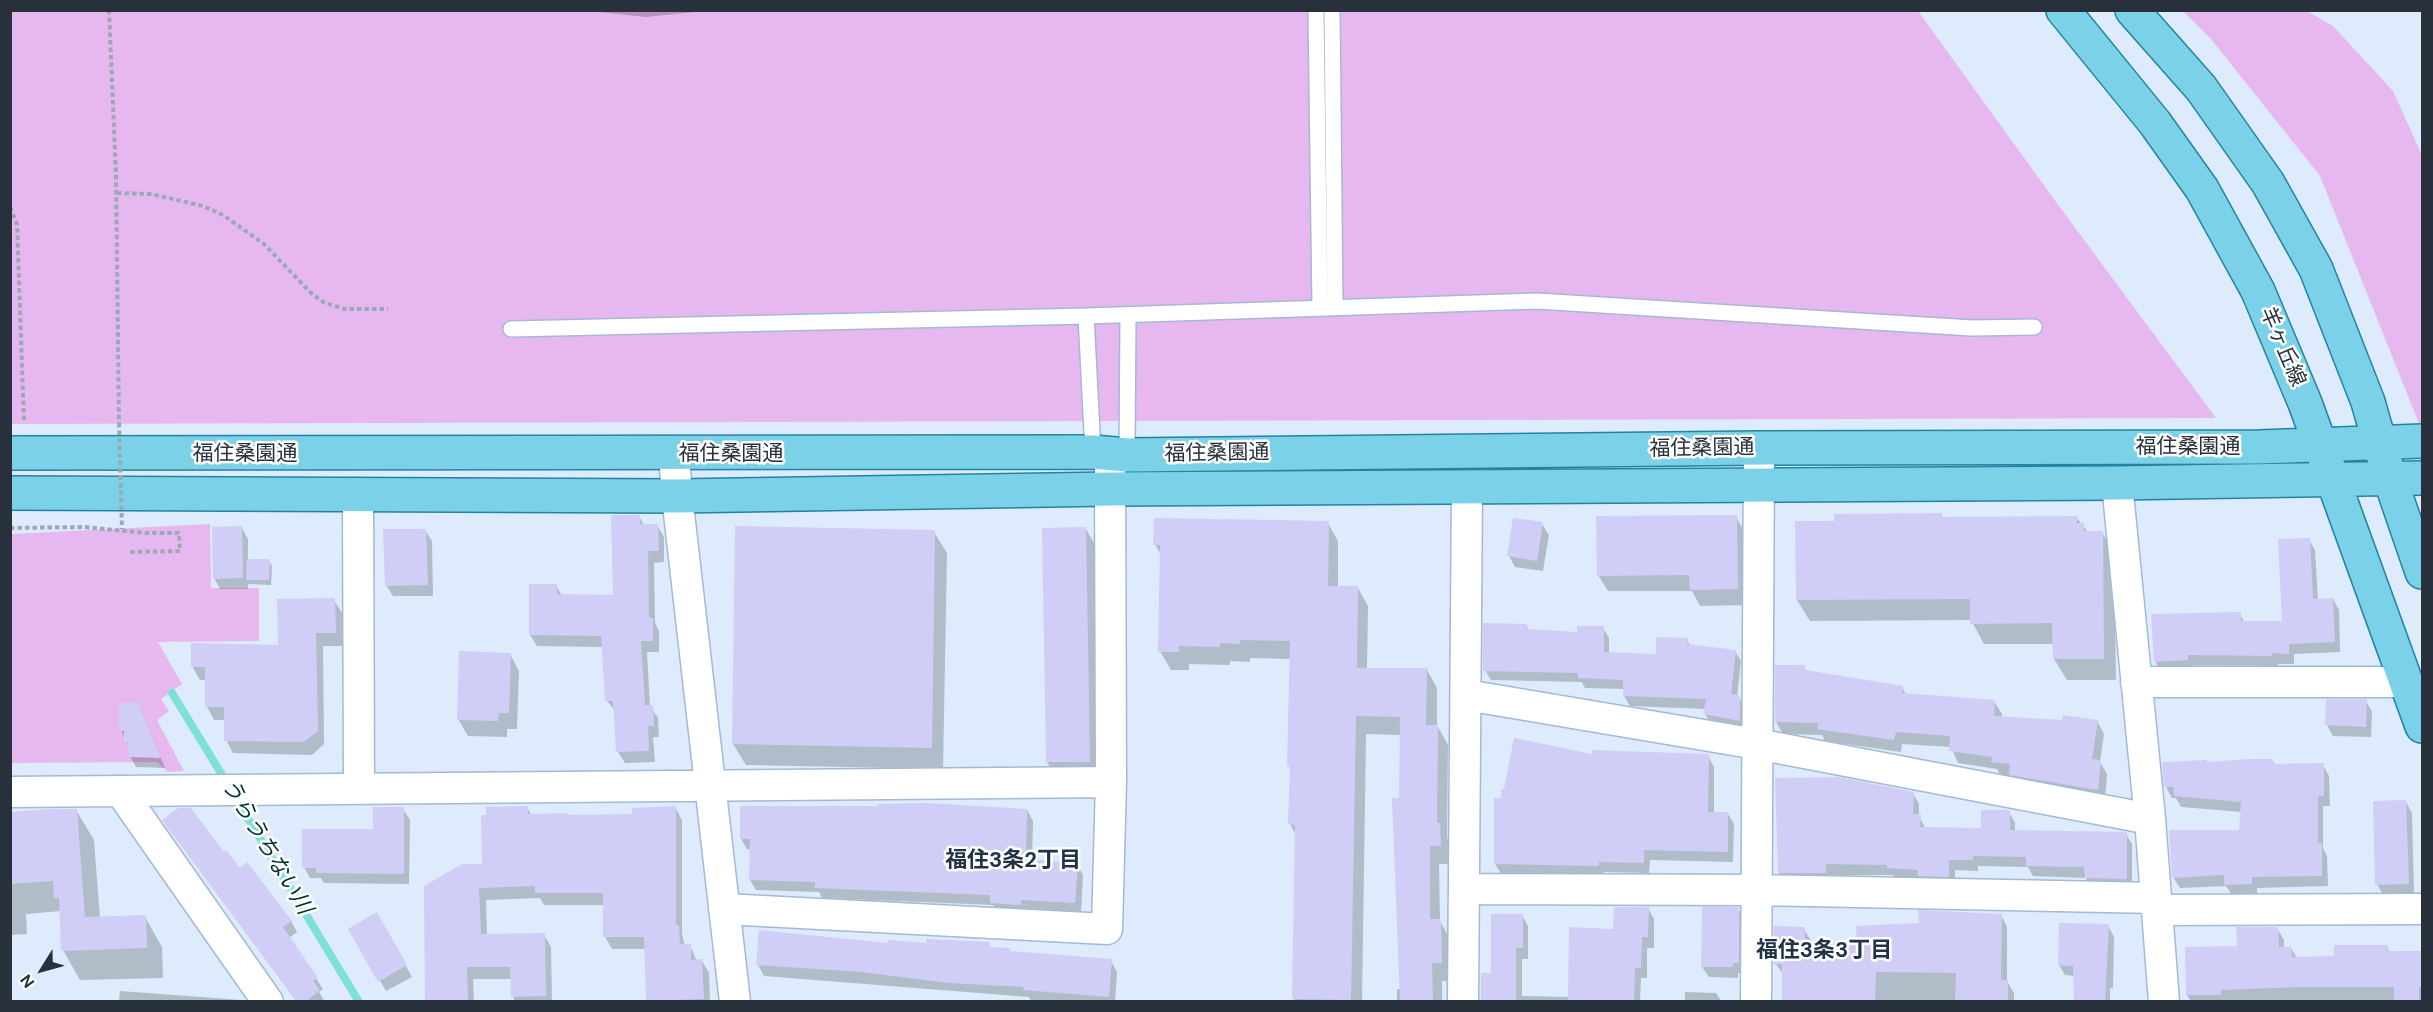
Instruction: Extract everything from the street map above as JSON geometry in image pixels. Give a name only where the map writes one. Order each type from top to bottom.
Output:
[{"type":"main road","name":"羊ヶ丘線","points":[[2063,10],[2155,123],[2202,189],[2258,291],[2280,340],[2320,445],[2422,726]]},
{"type":"main road","points":[[2132,10],[2201,88],[2268,183],[2316,269],[2368,402],[2390,479],[2422,572]]},
{"type":"main road","name":"福住桑園通","points":[[10,453],[1110,454],[1759,448],[2259,447],[2422,441]]},
{"type":"main road","name":"福住桑園通","points":[[10,492],[677,496],[1112,489],[2117,483],[2422,478]]},
{"type":"street","points":[[1756,1002],[1759,448]]},
{"type":"street","points":[[674,454],[735,1002]]},
{"type":"street","points":[[724,909],[1107,929],[1112,782],[1110,454]]},
{"type":"street","points":[[2117,483],[2150,819],[2164,1002]]},
{"type":"street","points":[[1463,1002],[1466,889],[1467,488]]},
{"type":"street","points":[[358,493],[359,789]]},
{"type":"street","points":[[2136,682],[2406,682]]},
{"type":"street","points":[[1466,695],[1757,744],[2150,819]]},
{"type":"street","points":[[10,792],[1112,782]]},
{"type":"street","points":[[121,792],[268,1002]]},
{"type":"street","points":[[1466,889],[1757,890],[2157,904],[2422,909]]},
{"type":"lane","points":[[1316,10],[1328,308]]},
{"type":"lane","points":[[1328,308],[1332,10]]},
{"type":"lane","points":[[511,329],[1128,315],[1537,301],[1972,328],[2034,327]]},
{"type":"lane","points":[[1110,454],[1128,315]]},
{"type":"lane","points":[[1086,316],[1110,454]]},
{"type":"path","points":[[109,10],[117,193],[122,529]]},
{"type":"path","points":[[117,193],[150,194],[203,206],[223,215],[264,244],[312,294],[326,303],[345,309],[388,309]]},
{"type":"path","points":[[10,207],[17,224],[24,424]]},
{"type":"path","points":[[10,528],[122,529],[146,533],[179,533],[180,551],[130,552]]},
{"type":"shaded area","points":[[10,11],[1918,11],[2216,418],[11,424]]},
{"type":"shaded area","points":[[2183,11],[2307,11],[2333,26],[2393,91],[2422,155],[2422,426],[2420,426],[2320,176],[2211,39]]},
{"type":"shaded area","points":[[210,524],[211,588],[259,588],[259,641],[158,642],[182,684],[161,699],[169,711],[157,720],[184,771],[168,772],[157,762],[11,763],[11,534]]},
{"type":"building","points":[[1942,513],[1942,517],[2077,516],[2077,523],[2084,523],[2084,531],[2103,531],[2104,659],[2053,659],[2052,623],[1970,624],[1970,599],[1796,600],[1795,521],[1834,521],[1834,514]]},
{"type":"building","points":[[611,515],[640,515],[640,524],[658,524],[659,551],[648,551],[649,617],[653,618],[653,641],[641,641],[645,705],[653,705],[654,726],[648,726],[649,751],[616,752],[613,701],[605,701],[601,636],[529,635],[529,584],[557,584],[557,594],[613,595]]},
{"type":"building","points":[[1737,515],[1738,589],[1690,590],[1689,575],[1597,576],[1596,516]]},
{"type":"building","points":[[1154,518],[1329,521],[1328,586],[1358,586],[1357,668],[1427,668],[1426,725],[1438,725],[1437,823],[1440,823],[1441,846],[1430,846],[1430,919],[1441,919],[1442,963],[1432,963],[1433,1002],[1400,1002],[1392,798],[1399,798],[1400,717],[1356,716],[1351,1000],[1292,999],[1295,825],[1288,824],[1290,641],[1240,640],[1240,644],[1220,643],[1220,647],[1179,646],[1179,652],[1158,652],[1160,545],[1153,545]]},
{"type":"building","points":[[1513,518],[1543,522],[1537,561],[1507,556]]},
{"type":"building","points":[[242,526],[243,578],[213,579],[212,527]]},
{"type":"building","points":[[735,526],[935,530],[932,748],[732,744]]},
{"type":"building","points":[[1086,527],[1090,762],[1046,762],[1042,528]]},
{"type":"building","points":[[383,529],[426,529],[428,585],[385,586]]},
{"type":"building","points":[[2310,538],[2313,599],[2333,598],[2335,642],[2289,644],[2289,654],[2272,653],[2272,656],[2188,655],[2188,660],[2154,662],[2151,614],[2241,612],[2241,621],[2282,621],[2278,539]]},
{"type":"building","points":[[247,559],[270,559],[269,580],[246,580]]},
{"type":"building","points":[[335,598],[336,633],[316,633],[318,731],[304,742],[224,741],[224,707],[205,707],[205,667],[191,667],[191,643],[278,645],[277,599]]},
{"type":"building","points":[[1483,623],[1527,624],[1527,629],[1577,632],[1577,626],[1604,626],[1604,652],[1656,654],[1656,637],[1688,638],[1687,644],[1736,650],[1731,694],[1740,696],[1740,721],[1703,714],[1706,699],[1623,696],[1623,680],[1578,678],[1578,673],[1483,671]]},
{"type":"building","points":[[459,651],[511,653],[509,713],[499,713],[498,721],[457,720]]},
{"type":"building","points":[[1775,665],[1805,665],[1805,670],[1903,686],[1902,693],[1995,700],[1994,716],[2062,720],[2063,715],[2098,720],[2092,759],[2101,760],[2098,790],[2009,775],[2010,764],[1991,762],[1992,757],[1949,751],[1950,736],[1896,732],[1894,740],[1817,729],[1818,723],[1775,722]]},
{"type":"building","points":[[2326,699],[2367,699],[2366,727],[2325,725]]},
{"type":"building","points":[[138,702],[161,758],[129,757],[128,743],[124,742],[124,731],[119,731],[119,703]]},
{"type":"building","points":[[1514,738],[1592,754],[1592,750],[1709,754],[1708,812],[1728,812],[1728,852],[1644,850],[1644,863],[1599,862],[1599,866],[1494,864],[1494,798],[1501,798],[1501,789],[1504,789]]},
{"type":"building","points":[[2273,759],[2273,764],[2324,763],[2324,796],[2318,796],[2318,843],[2322,843],[2322,876],[2252,877],[2252,884],[2224,885],[2224,875],[2172,878],[2169,830],[2239,830],[2241,802],[2174,796],[2173,787],[2164,787],[2162,762]]},
{"type":"building","points":[[1839,777],[1914,792],[1913,814],[1921,814],[1920,827],[1981,828],[1981,810],[2010,810],[2010,830],[2127,832],[2127,879],[2085,878],[2084,867],[2026,866],[2026,857],[1973,856],[1973,860],[1949,860],[1949,877],[1918,876],[1918,870],[1887,868],[1887,865],[1826,864],[1826,873],[1778,873],[1775,778]]},
{"type":"building","points":[[2406,800],[2409,884],[2375,885],[2373,801]]},
{"type":"building","points":[[928,803],[1027,809],[1026,859],[1078,863],[1075,903],[1021,900],[1021,905],[990,903],[990,895],[815,888],[815,882],[749,880],[750,839],[740,839],[740,806],[878,806],[878,804]]},
{"type":"building","points":[[528,806],[528,814],[568,813],[569,815],[632,814],[632,808],[676,806],[676,925],[679,925],[680,944],[691,944],[691,960],[702,959],[704,999],[646,1001],[644,937],[603,937],[603,893],[535,893],[535,886],[479,888],[481,934],[545,933],[546,996],[511,997],[510,967],[467,967],[468,1002],[425,1002],[424,886],[462,864],[482,864],[481,815],[486,815],[486,807]]},
{"type":"building","points":[[373,807],[404,807],[404,874],[316,873],[316,868],[302,868],[302,829],[373,829]]},
{"type":"building","points":[[178,808],[191,808],[224,852],[226,850],[240,868],[247,862],[292,921],[283,927],[318,978],[313,981],[320,990],[305,1002],[297,1002],[162,820]]},
{"type":"building","points":[[77,809],[85,917],[146,915],[147,948],[61,951],[59,898],[54,898],[53,881],[10,884],[10,812]]},
{"type":"building","points":[[1614,907],[1649,907],[1648,937],[1642,937],[1641,968],[1635,968],[1634,1002],[1568,1002],[1569,927],[1613,929]]},
{"type":"building","points":[[1702,907],[1739,907],[1739,963],[1733,963],[1733,967],[1701,967]]},
{"type":"building","points":[[1918,910],[2002,914],[2001,980],[2008,980],[2008,1002],[1955,1002],[1956,973],[1876,972],[1875,1002],[1782,1002],[1782,964],[1773,964],[1774,926],[1805,927],[1805,943],[1857,945],[1856,926],[1919,923]]},
{"type":"building","points":[[377,912],[407,965],[378,982],[348,929]]},
{"type":"building","points":[[1491,914],[1523,914],[1523,948],[1516,948],[1516,1002],[1481,1002],[1481,973],[1491,973]]},
{"type":"building","points":[[2059,923],[2109,924],[2105,1002],[2074,1002],[2073,966],[2058,965]]},
{"type":"building","points":[[2236,927],[2278,927],[2279,947],[2291,947],[2292,957],[2334,956],[2334,945],[2388,945],[2388,951],[2422,951],[2422,987],[2419,987],[2419,1002],[2394,1002],[2394,987],[2221,990],[2221,995],[2186,995],[2185,947],[2237,946]]},
{"type":"building","points":[[759,930],[888,943],[888,940],[926,943],[926,939],[990,942],[990,947],[1010,948],[1010,951],[1112,959],[1109,997],[1023,990],[1024,987],[949,983],[861,972],[756,965]]},
{"type":"waterway","name":"うらうちない川","points":[[172,693],[227,783]]},
{"type":"waterway","name":"うらうちない川","points":[[235,797],[359,1002]]},
{"type":"district","name":"福住3条2丁目","points":[[1013,861]]},
{"type":"district","name":"福住3条3丁目","points":[[1824,951]]}]
